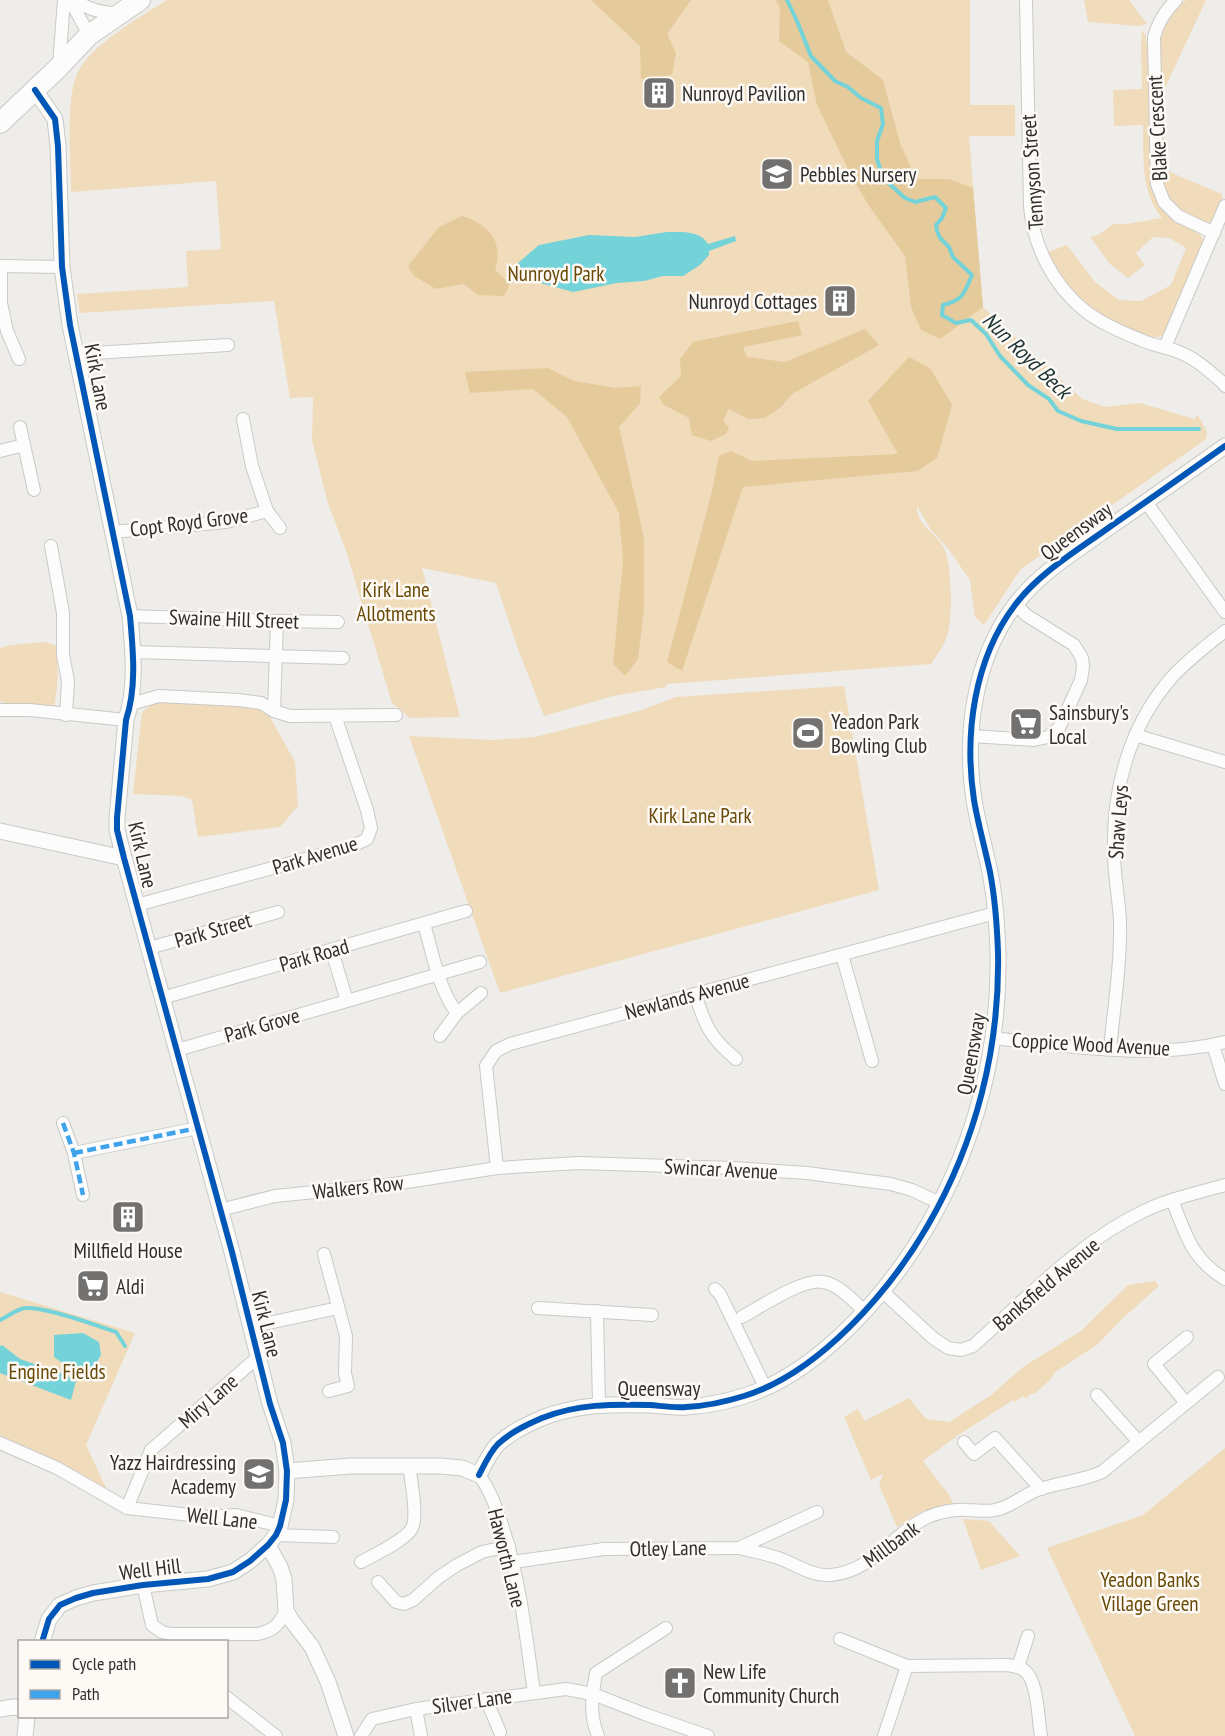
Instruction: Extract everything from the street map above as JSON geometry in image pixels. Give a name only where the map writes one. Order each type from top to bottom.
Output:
[{"type":"main road","points":[[0,123],[89,35],[140,0]]},
{"type":"street","points":[[59,67],[64,0]]},
{"type":"street","points":[[70,0],[89,35]]},
{"type":"street","points":[[76,0],[84,7],[100,12],[120,14]]},
{"type":"street","name":"Tennyson Street","points":[[1026,0],[1030,206],[1039,249],[1065,291],[1083,309],[1127,334],[1178,351],[1195,360],[1225,386]]},
{"type":"street","name":"Blake Crescent","points":[[1176,0],[1165,11],[1154,37],[1157,184],[1164,202],[1178,216],[1214,233]]},
{"type":"street","name":"Kirk Lane","points":[[35,90],[55,119],[62,267],[76,354],[130,616],[133,652],[131,705],[126,720],[117,830],[258,1358],[283,1443],[287,1471],[286,1500],[274,1536]]},
{"type":"street","points":[[1165,347],[1225,206]]},
{"type":"street","points":[[19,358],[7,331],[1,303],[1,266],[62,267]]},
{"type":"street","points":[[76,354],[228,345]]},
{"type":"street","name":"Copt Royd Grove","points":[[243,419],[252,466],[267,511],[280,528]]},
{"type":"street","points":[[20,427],[34,490]]},
{"type":"street","points":[[0,451],[24,445]]},
{"type":"street","name":"Queensway","points":[[479,1475],[495,1446],[512,1433],[528,1424],[565,1410],[598,1405],[686,1407],[726,1401],[765,1387],[794,1372],[814,1358],[854,1322],[882,1292],[914,1247],[955,1172],[975,1121],[993,1038],[998,996],[995,913],[990,872],[974,801],[970,754],[976,698],[986,659],[1003,622],[1016,604],[1046,573],[1225,446]]},
{"type":"street","points":[[1146,502],[1225,612]]},
{"type":"street","name":"Copt Royd Grove","points":[[112,532],[226,522],[267,511]]},
{"type":"street","points":[[51,546],[63,613],[63,655],[68,681],[66,715]]},
{"type":"street","points":[[971,736],[1034,740],[1048,737],[1059,728],[1081,680],[1082,658],[1074,645],[1026,615],[1016,604]]},
{"type":"street","name":"Swaine Hill Street","points":[[130,616],[338,622]]},
{"type":"street","points":[[274,711],[277,621]]},
{"type":"street","name":"Shaw Leys","points":[[1110,1049],[1120,921],[1114,854],[1114,822],[1119,784],[1125,762],[1135,735],[1160,692],[1196,654],[1225,631]]},
{"type":"street","points":[[133,652],[343,658]]},
{"type":"street","points":[[131,705],[159,696],[261,703],[274,711],[290,716],[396,715]]},
{"type":"street","points":[[0,713],[30,710],[126,720]]},
{"type":"street","name":"Park Avenue","points":[[137,905],[352,846],[367,839],[371,828],[367,810],[335,716]]},
{"type":"street","points":[[1135,735],[1225,762]]},
{"type":"street","points":[[0,831],[123,858]]},
{"type":"street","name":"Park Road","points":[[162,998],[466,911]]},
{"type":"street","name":"Park Street","points":[[149,948],[278,912]]},
{"type":"street","name":"Newlands Avenue","points":[[497,1168],[486,1066],[496,1051],[510,1044],[995,913]]},
{"type":"street","points":[[424,924],[449,1002],[457,1013]]},
{"type":"street","points":[[332,951],[347,1001]]},
{"type":"street","points":[[842,955],[872,1061]]},
{"type":"street","name":"Park Grove","points":[[177,1050],[480,962]]},
{"type":"street","points":[[440,1036],[457,1013],[481,993]]},
{"type":"street","points":[[695,994],[705,1024],[721,1047],[736,1059]]},
{"type":"street","name":"Coppice Wood Avenue","points":[[993,1038],[1145,1051],[1174,1050],[1219,1043]]},
{"type":"street","points":[[1219,1043],[1225,1084]]},
{"type":"street","points":[[63,1123],[74,1153],[83,1195]]},
{"type":"street","points":[[74,1153],[198,1128]]},
{"type":"street","name":"Swincar Avenue","points":[[497,1168],[579,1163],[807,1173],[891,1184],[912,1190],[940,1203]]},
{"type":"street","name":"Walkers Row","points":[[220,1210],[275,1196],[394,1184],[497,1168]]},
{"type":"street","name":"Banksfield Avenue","points":[[882,1292],[933,1338],[948,1348],[961,1350],[973,1346],[1072,1258],[1125,1222],[1143,1211],[1172,1200],[1225,1185]]},
{"type":"street","points":[[1172,1200],[1194,1252],[1209,1268],[1225,1279]]},
{"type":"street","points":[[324,1254],[346,1336],[345,1373],[348,1386],[329,1391]]},
{"type":"street","points":[[742,1317],[796,1287],[822,1281],[840,1290],[864,1311]]},
{"type":"street","points":[[715,1289],[720,1294],[765,1387]]},
{"type":"street","points":[[250,1327],[338,1308]]},
{"type":"street","points":[[538,1308],[652,1315]]},
{"type":"street","points":[[597,1311],[598,1405]]},
{"type":"street","points":[[1186,1403],[1155,1364],[1187,1337]]},
{"type":"street","name":"Miry Lane","points":[[127,1508],[151,1450],[258,1358]]},
{"type":"street","name":"Millbank","points":[[739,1548],[777,1557],[819,1575],[850,1571],[865,1565],[897,1538],[927,1518],[966,1509],[1000,1509],[1041,1489],[1089,1478],[1102,1472],[1218,1377]]},
{"type":"street","points":[[1097,1395],[1138,1441]]},
{"type":"street","points":[[964,1443],[974,1454],[995,1438],[1041,1489]]},
{"type":"street","name":"Well Lane","points":[[0,1443],[57,1468],[127,1508],[209,1517],[236,1515],[274,1536],[333,1537]]},
{"type":"street","points":[[287,1471],[351,1466],[409,1466],[462,1468],[479,1475]]},
{"type":"street","points":[[361,1562],[399,1540],[413,1527],[414,1512],[409,1466]]},
{"type":"street","name":"Haworth Lane","points":[[479,1475],[488,1487],[509,1546],[534,1693]]},
{"type":"street","name":"Otley Lane","points":[[513,1562],[604,1549],[739,1548],[817,1512]]},
{"type":"street","points":[[274,1536],[284,1578],[286,1611],[312,1647],[328,1682],[346,1736]]},
{"type":"street","name":"Well Hill","points":[[43,1637],[49,1619],[60,1605],[76,1598],[93,1593],[219,1577],[250,1561],[274,1536]]},
{"type":"street","points":[[378,1582],[396,1602],[404,1604],[413,1600],[439,1577],[457,1565],[483,1552],[509,1546]]},
{"type":"street","points":[[143,1586],[152,1625],[162,1632],[171,1634],[268,1632],[278,1625],[286,1611]]},
{"type":"street","points":[[598,1736],[592,1718],[596,1673],[666,1628]]},
{"type":"street","points":[[1018,1666],[1028,1636]]},
{"type":"street","points":[[840,1639],[906,1666],[1018,1666],[1030,1676],[1041,1736]]},
{"type":"street","points":[[884,1736],[906,1666]]},
{"type":"street","name":"Silver Lane","points":[[361,1736],[372,1719],[416,1709],[566,1689],[593,1694],[708,1736]]},
{"type":"street","points":[[228,1699],[276,1736]]},
{"type":"street","points":[[486,1699],[500,1732]]},
{"type":"street","points":[[0,1709],[18,1708]]},
{"type":"street","points":[[416,1709],[421,1736]]},
{"type":"street","points":[[25,1736],[27,1718]]},
{"type":"green space","name":"Nunroyd Park","points":[[167,0],[970,0],[970,105],[1015,105],[1015,136],[969,136],[983,307],[1082,399],[1105,407],[1140,403],[1194,419],[1198,415],[1207,432],[1206,439],[1020,570],[984,625],[975,617],[970,580],[947,547],[931,530],[917,506],[920,519],[944,548],[949,566],[951,605],[949,628],[944,643],[931,664],[667,684],[666,687],[613,696],[544,716],[496,583],[422,568],[460,717],[410,718],[392,703],[346,551],[328,503],[312,441],[313,397],[290,398],[274,301],[80,313],[77,294],[188,287],[186,251],[221,249],[216,181],[71,192],[70,113],[71,97],[78,72],[105,41]]},
{"type":"green space","points":[[1084,0],[1129,0],[1147,24],[1138,26],[1088,22]]},
{"type":"green space","points":[[1186,0],[1206,0],[1163,92],[1165,170],[1222,194],[1219,213],[1204,224],[1190,219],[1173,205],[1161,181],[1160,44],[1166,24]]},
{"type":"green space","points":[[1142,31],[1149,45],[1152,184],[1174,219],[1199,233],[1204,247],[1164,335],[1156,337],[1118,324],[1092,309],[1072,292],[1046,253],[1067,245],[1095,282],[1119,300],[1141,301],[1171,285],[1186,248],[1169,238],[1153,237],[1136,253],[1145,265],[1128,278],[1110,264],[1090,237],[1098,235],[1113,224],[1162,218],[1150,197],[1147,185],[1143,125],[1114,126],[1113,90],[1142,89]]},
{"type":"green space","points":[[46,642],[56,646],[58,661],[54,708],[38,704],[11,705],[0,701],[0,648]]},
{"type":"green space","name":"Kirk Lane Park","points":[[844,686],[879,890],[500,993],[409,736],[493,740],[535,737],[639,711],[676,697]]},
{"type":"green space","points":[[158,700],[244,704],[259,709],[270,717],[295,762],[298,806],[280,827],[198,837],[192,800],[182,796],[133,794],[142,712]]},
{"type":"green space","points":[[1155,1281],[1159,1286],[1097,1345],[1055,1372],[1050,1380],[1034,1394],[1032,1393],[1026,1399],[1023,1396],[1015,1402],[1013,1400],[923,1461],[953,1503],[923,1511],[897,1527],[879,1485],[883,1474],[871,1480],[844,1417],[858,1409],[865,1421],[909,1398],[926,1419],[949,1422],[990,1396],[1023,1367],[1081,1331],[1128,1285]]},
{"type":"green space","name":"Engine Fields","points":[[0,1292],[135,1333],[86,1445],[107,1490],[46,1456],[0,1435]]},
{"type":"green space","name":"Yeadon Banks Village Green","points":[[1225,1448],[1225,1736],[1135,1736],[1047,1548],[1143,1515]]},
{"type":"green space","points":[[963,1519],[989,1521],[1020,1556],[981,1570]]},
{"type":"shaded area","points":[[591,0],[691,0],[667,34],[676,53],[672,75],[641,79],[640,46]]},
{"type":"shaded area","points":[[776,0],[828,0],[846,52],[883,80],[900,143],[916,179],[949,179],[973,188],[983,307],[940,339],[921,330],[911,307],[905,256],[869,206],[851,175],[817,105],[808,62],[779,41],[780,9]]},
{"type":"shaded area","points":[[462,216],[472,219],[487,229],[496,243],[495,270],[510,284],[504,296],[478,295],[464,284],[436,289],[414,276],[408,266],[439,227]]},
{"type":"shaded area","points":[[798,321],[802,335],[743,347],[747,357],[785,362],[865,329],[879,345],[792,394],[780,408],[764,418],[748,419],[729,409],[723,420],[729,428],[726,434],[711,441],[692,435],[689,418],[664,405],[659,397],[681,376],[680,359],[693,342]]},
{"type":"shaded area","points":[[909,357],[930,368],[952,405],[937,458],[917,471],[743,487],[682,671],[667,662],[719,456],[731,451],[752,461],[898,454],[868,401]]},
{"type":"shaded area","points":[[548,368],[574,381],[617,388],[641,386],[640,403],[619,427],[644,538],[644,607],[638,659],[625,676],[613,664],[623,561],[619,513],[567,417],[533,389],[470,393],[465,372]]},
{"type":"water","points":[[667,232],[695,234],[705,239],[708,244],[735,236],[736,241],[709,251],[709,255],[700,265],[683,276],[663,276],[573,292],[522,278],[518,263],[539,245],[589,235],[635,237]]},
{"type":"water","points":[[83,1333],[99,1342],[101,1355],[93,1368],[80,1375],[54,1357],[54,1335]]},
{"type":"water","points":[[2,1345],[20,1359],[61,1373],[76,1381],[71,1400],[0,1373],[0,1346]]},
{"type":"waterway","name":"Nun Royd Beck","points":[[787,0],[811,56],[835,81],[881,108],[883,124],[877,141],[877,159],[883,178],[905,198],[915,202],[935,197],[946,208],[936,225],[937,231],[949,247],[953,257],[972,275],[962,295],[955,301],[943,305],[942,315],[956,323],[971,320],[986,334],[1000,356],[1028,385],[1049,399],[1058,411],[1081,421],[1117,429],[1199,429]]},
{"type":"waterway","points":[[0,1320],[21,1309],[40,1309],[116,1332],[125,1346]]},
{"type":"marked path","points":[[63,1123],[74,1153],[83,1195]]},
{"type":"marked path","points":[[74,1153],[198,1128]]},
{"type":"cycle path","points":[[35,90],[55,119],[62,267],[70,325],[130,616],[133,682],[126,720],[117,830],[232,1252],[270,1404],[283,1443],[287,1471],[286,1500],[280,1526],[268,1545],[250,1561],[233,1572],[208,1579],[143,1585],[76,1598],[60,1605],[49,1619],[43,1640]]},
{"type":"cycle path","points":[[479,1475],[498,1444],[524,1426],[555,1413],[582,1407],[608,1405],[701,1406],[744,1396],[772,1385],[799,1369],[850,1327],[894,1276],[928,1225],[959,1161],[982,1093],[995,1023],[998,988],[997,932],[992,882],[974,800],[970,749],[975,698],[990,649],[1015,605],[1036,582],[1073,553],[1225,446]]},
{"type":"place","name":"Nunroyd Pavilion","points":[[659,93]]},
{"type":"place","name":"Pebbles Nursery","points":[[777,174]]},
{"type":"place","name":"Nunroyd Cottages","points":[[840,301]]},
{"type":"place","name":"Sainsbury's Local","points":[[1026,724]]},
{"type":"place","name":"Yeadon Park Bowling Club","points":[[808,733]]},
{"type":"place","name":"Millfield House","points":[[128,1217]]},
{"type":"place","name":"Aldi","points":[[93,1286]]},
{"type":"place","name":"Yazz Hairdressing Academy","points":[[259,1474]]},
{"type":"place","name":"New Life Community Church","points":[[680,1683]]},
{"type":"park label","name":"Kirk Lane Allotments","points":[[396,601]]}]
